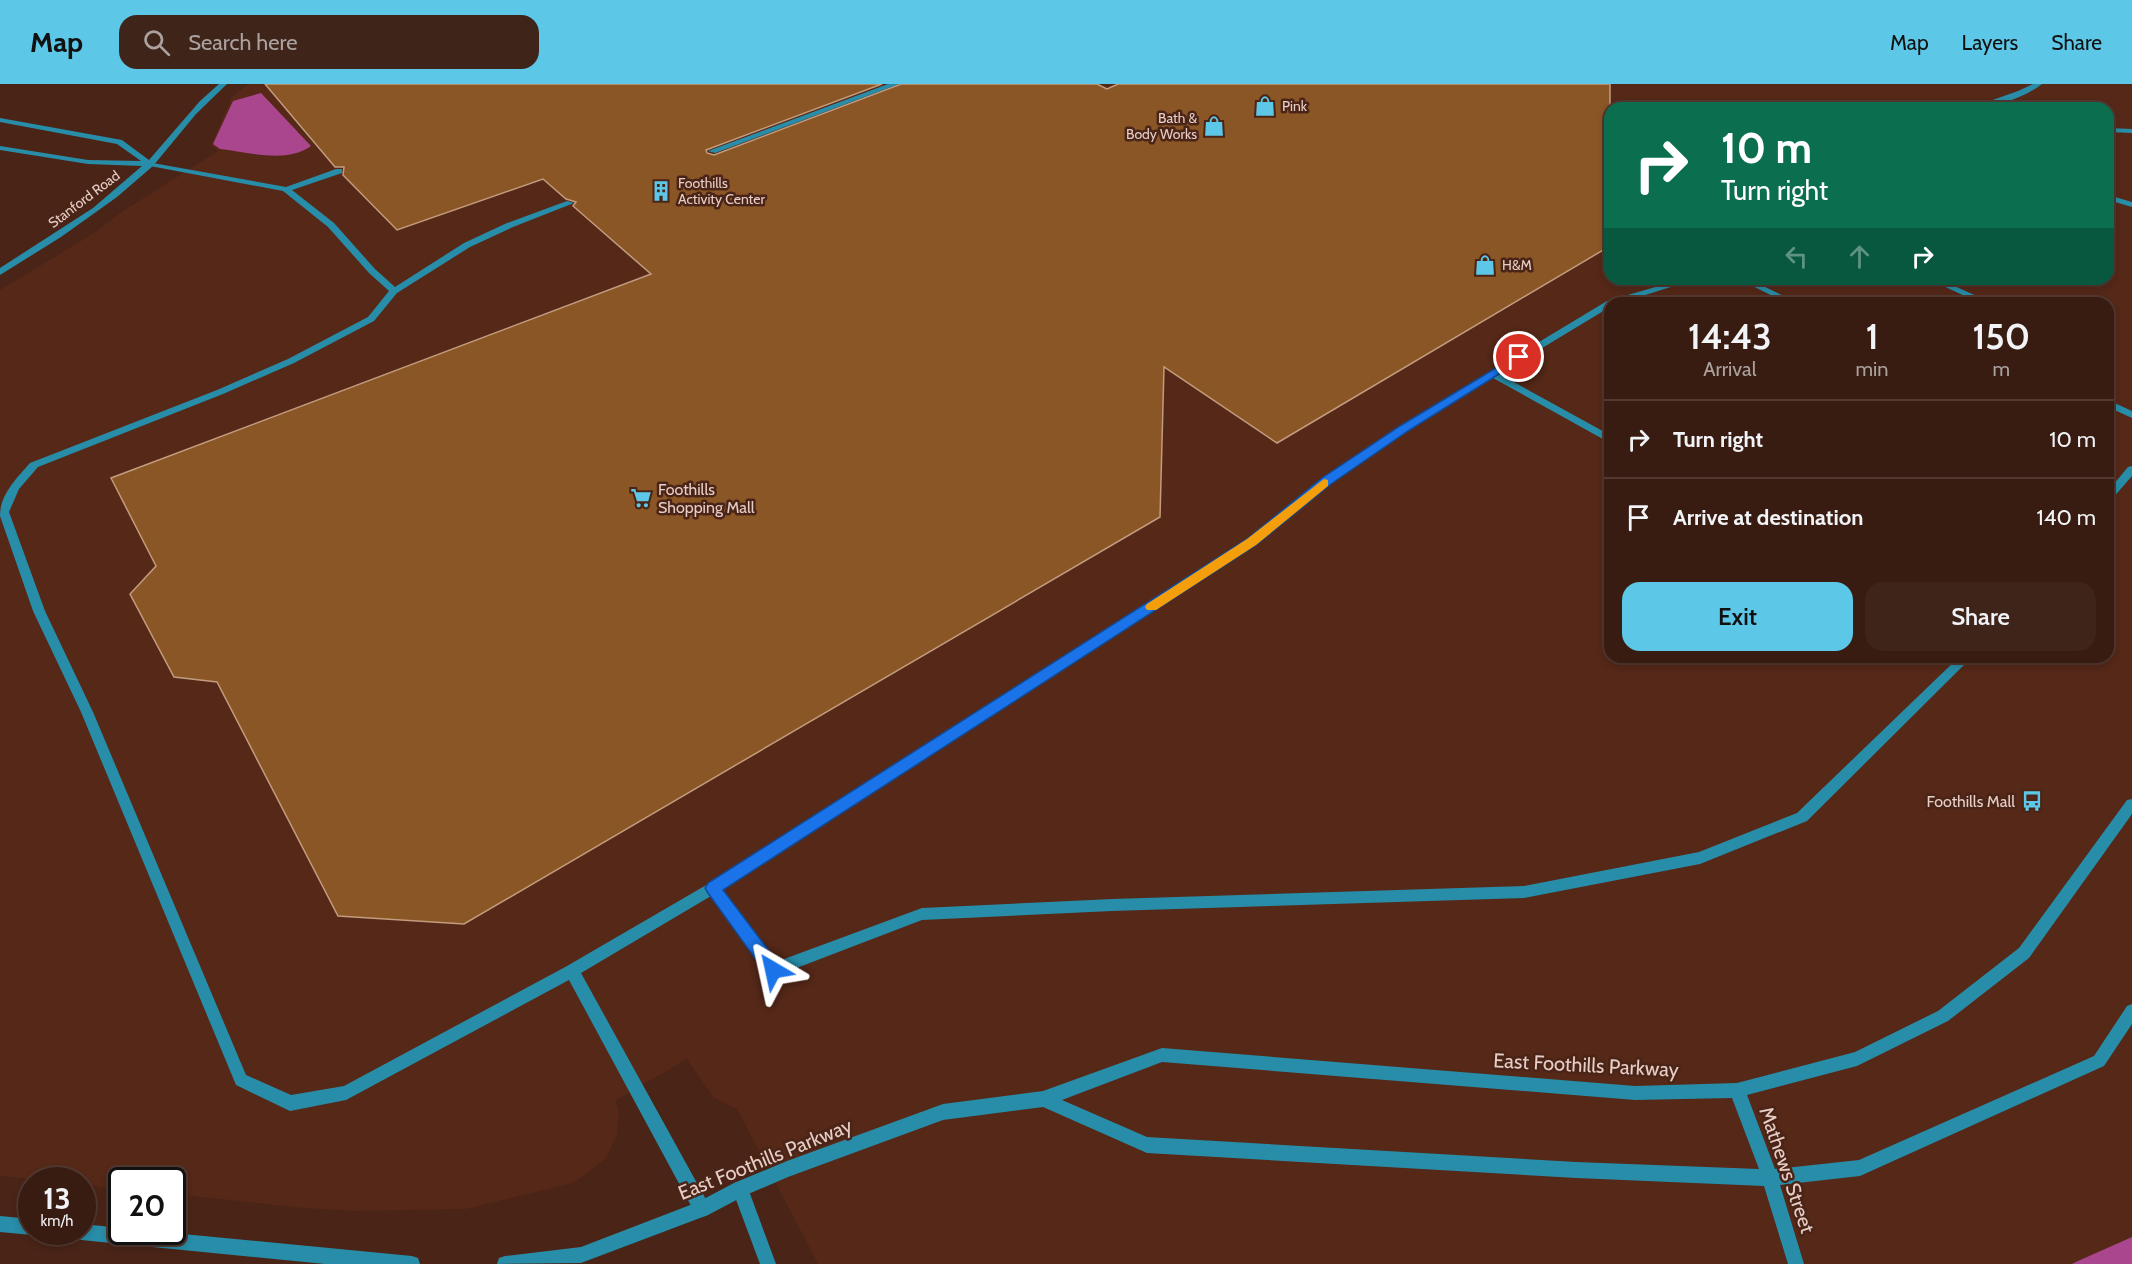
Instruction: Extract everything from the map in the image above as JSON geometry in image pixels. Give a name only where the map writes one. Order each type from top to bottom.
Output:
[{"type":"street","name":"Stanford Road","points":[[0,272],[109,201],[150,164],[204,98],[223,84]]},
{"type":"street","points":[[712,151],[895,84]]},
{"type":"street","points":[[1993,102],[2021,93],[2038,84]]},
{"type":"street","points":[[0,120],[119,142],[150,164]]},
{"type":"street","points":[[2114,130],[2132,131]]},
{"type":"street","points":[[0,148],[88,162],[150,164],[286,189],[331,225],[372,271],[394,291]]},
{"type":"street","points":[[286,189],[339,171]]},
{"type":"street","points":[[2114,199],[2132,205]]},
{"type":"street","points":[[570,202],[510,225],[467,245],[394,291],[371,319],[291,361],[220,392],[34,465],[14,488],[4,512],[39,611],[87,712],[241,1080],[290,1103],[346,1093],[572,971],[713,888],[1251,542],[1326,481],[1404,428],[1604,307]]},
{"type":"street","points":[[1629,297],[1666,285]]},
{"type":"street","points":[[1755,285],[1781,297]]},
{"type":"street","points":[[1946,285],[1974,297]]},
{"type":"street","points":[[1492,375],[1604,437]]},
{"type":"street","points":[[2114,406],[2132,415]]},
{"type":"street","points":[[2114,490],[2132,469]]},
{"type":"street","points":[[713,888],[773,970],[922,914],[1112,905],[1524,892],[1700,858],[1802,817],[1960,663]]},
{"type":"street","name":"East Foothills Parkway","points":[[505,1264],[581,1255],[702,1209],[740,1189],[943,1112],[1043,1098],[1162,1055],[1635,1093],[1737,1090],[1857,1059],[1943,1016],[2024,953],[2132,804]]},
{"type":"street","points":[[572,971],[702,1209]]},
{"type":"street","points":[[1043,1098],[1147,1145],[1576,1170],[1770,1178],[1860,1168],[2099,1060],[2132,1011]]},
{"type":"street","name":"Mathews Street","points":[[1737,1090],[1770,1178],[1796,1264]]},
{"type":"street","points":[[740,1189],[768,1264]]},
{"type":"street","points":[[0,1224],[18,1226]]},
{"type":"street","points":[[96,1233],[412,1264]]},
{"type":"shaded area","name":"Foothills Shopping Mall","points":[[248,84],[2132,84],[2132,1264],[818,1264],[737,1109],[714,1098],[687,1059],[615,1101],[619,1112],[617,1135],[605,1159],[573,1183],[466,1209],[356,1211],[186,1195],[186,1167],[108,1167],[108,1188],[96,1186],[96,1167],[18,1167],[18,1178],[0,1176],[0,290],[94,233],[123,211],[218,151],[211,145],[232,97]]},
{"type":"shaded area","points":[[261,93],[311,146],[279,156],[220,149],[213,144],[233,101]]},
{"type":"shaded area","points":[[2132,1237],[2132,1264],[2072,1264],[2078,1261]]},
{"type":"building","name":"Foothills Shopping Mall","points":[[265,84],[882,84],[706,150],[707,153],[714,155],[901,84],[1097,84],[1107,89],[1118,84],[1610,84],[1610,102],[1604,102],[1604,250],[1277,443],[1164,367],[1160,517],[464,924],[338,916],[217,682],[174,677],[130,594],[156,566],[111,478],[651,274],[573,206],[576,202],[566,199],[543,179],[397,230],[343,175],[344,167],[335,167]]},
{"type":"slow traffic","points":[[1151,607],[1251,542],[1324,483]]},
{"type":"place","name":"Pink","points":[[1265,106]]},
{"type":"place","name":"Bath & Body Works","points":[[1214,126]]},
{"type":"place","name":"Foothills Activity Center","points":[[661,191]]},
{"type":"place","name":"H&M","points":[[1485,265]]},
{"type":"place","name":"Foothills Shopping Mall","points":[[641,498]]},
{"type":"place","name":"Foothills Mall","points":[[2032,801]]},
{"type":"route","points":[[773,970],[713,888],[1251,542],[1326,481],[1404,428],[1519,357]]}]
